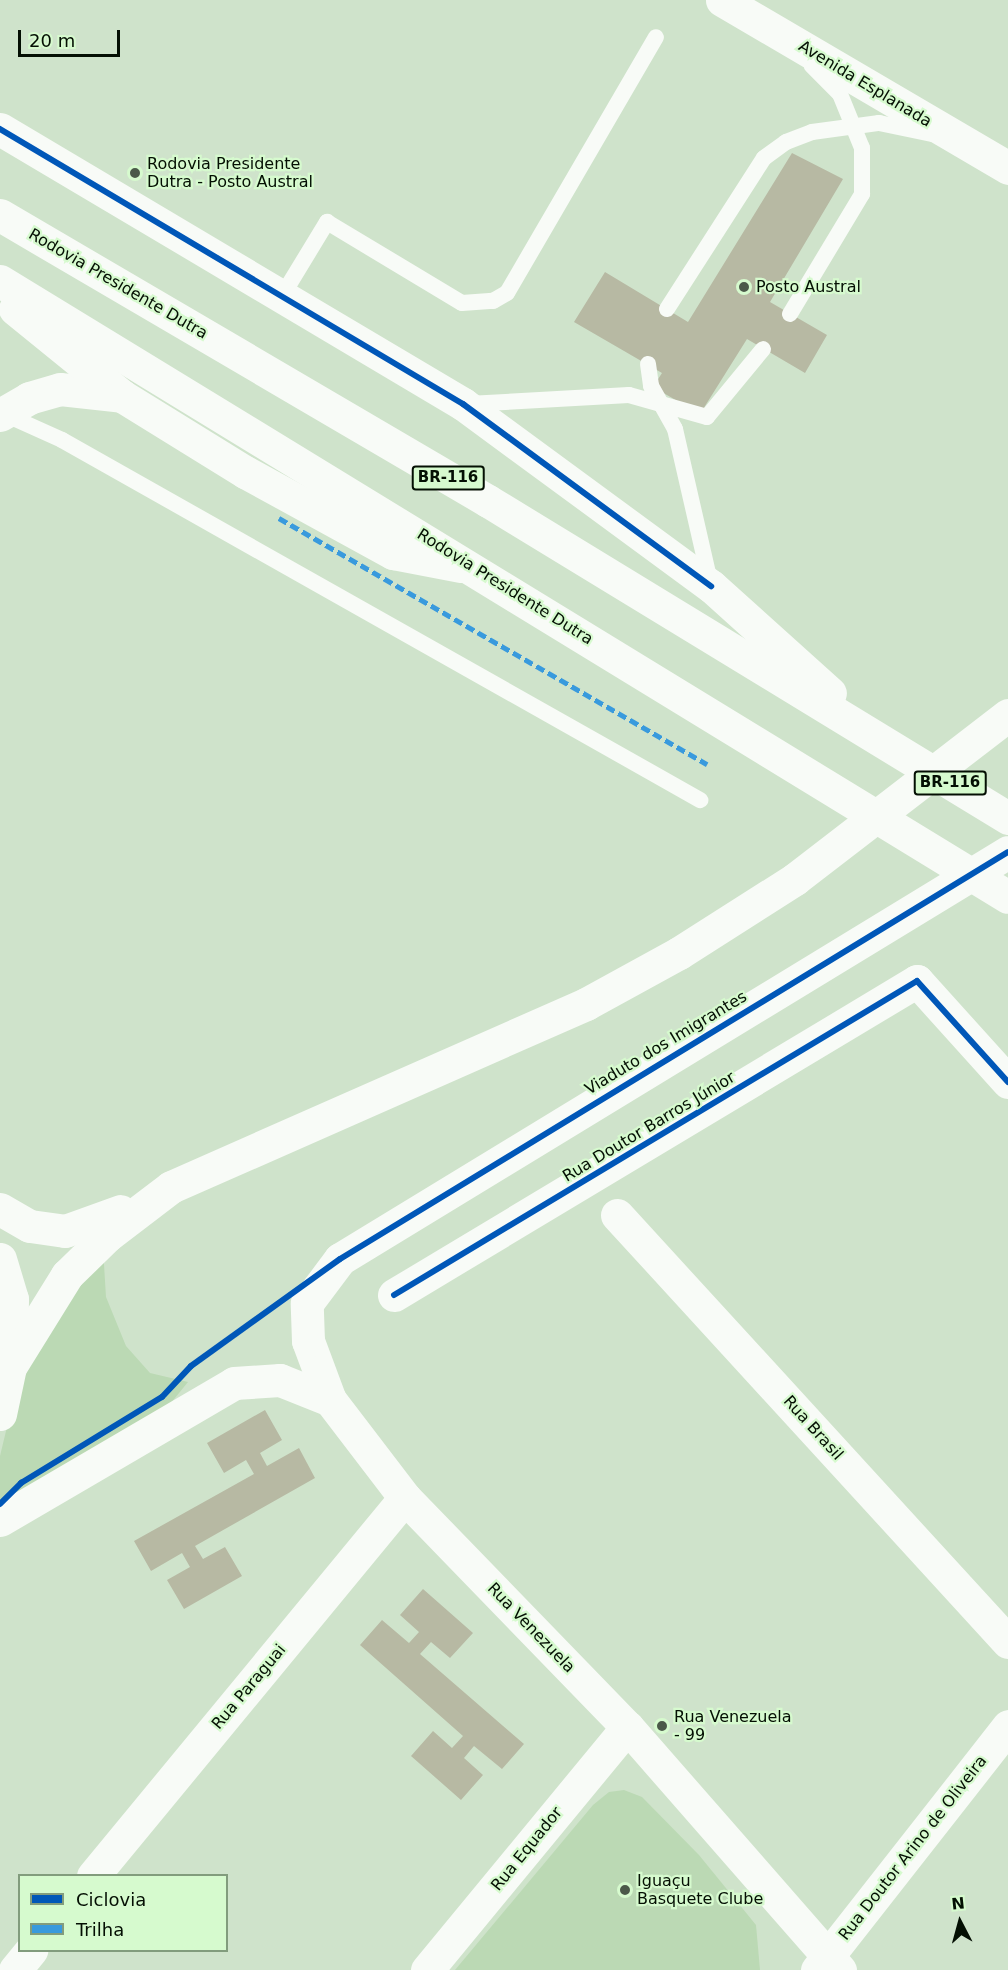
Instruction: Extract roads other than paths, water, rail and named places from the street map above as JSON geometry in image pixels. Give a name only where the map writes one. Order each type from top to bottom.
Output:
[{"type":"main road","name":"Avenida Esplanada","points":[[722,0],[1008,168]]},
{"type":"main road","points":[[0,129],[463,404],[711,586],[892,748]]},
{"type":"main road","name":"Rodovia Presidente Dutra","points":[[0,215],[488,501],[1008,818]]},
{"type":"main road","name":"Rodovia Presidente Dutra","points":[[0,281],[472,567],[1008,897]]},
{"type":"main road","points":[[0,292],[122,396],[393,552],[430,563],[472,567]]},
{"type":"main road","points":[[1,414],[60,389],[122,396]]},
{"type":"main road","points":[[0,1209],[30,1226],[74,1230],[586,1004],[795,879],[1008,715]]},
{"type":"main road","name":"Viaduto dos Imigrantes","points":[[345,1256],[1008,852]]},
{"type":"main road","name":"Rua Doutor Barros Júnior","points":[[394,1295],[917,981],[1008,1082]]},
{"type":"main road","points":[[10,1367],[80,1260],[171,1187]]},
{"type":"main road","name":"Rua Brasil","points":[[618,1215],[1008,1642]]},
{"type":"main road","name":"Rua Venezuela","points":[[345,1256],[314,1287],[306,1313],[312,1357],[330,1400],[405,1498],[627,1727],[828,1966]]},
{"type":"main road","points":[[0,1259],[12,1299],[10,1367],[0,1414]]},
{"type":"main road","points":[[0,1520],[234,1383],[280,1380],[330,1400]]},
{"type":"main road","name":"Rua Paraguai","points":[[94,1874],[405,1498]]},
{"type":"main road","name":"Rua Doutor Arino de Oliveira","points":[[828,1966],[1008,1726]]},
{"type":"main road","name":"Rua Equador","points":[[427,1970],[627,1727]]},
{"type":"main road","points":[[15,1970],[29,1952]]},
{"type":"lane","points":[[779,33],[840,94],[862,148],[862,194],[790,314]]},
{"type":"lane","points":[[282,296],[327,222],[462,303],[493,301],[507,292],[656,37]]},
{"type":"lane","points":[[666,309],[764,158],[812,132],[879,123],[960,140]]},
{"type":"lane","points":[[463,404],[612,394],[665,404],[707,417],[763,349]]},
{"type":"lane","points":[[648,364],[651,386],[665,404],[711,586]]},
{"type":"lane","points":[[1,414],[72,446],[700,800]]},
{"type":"place","name":"Rodovia Presidente Dutra - Posto Austral","points":[[135,173]]},
{"type":"place","name":"Posto Austral","points":[[744,287]]},
{"type":"place","name":"Rua Venezuela - 99","points":[[662,1726]]},
{"type":"place","name":"Iguaçu Basquete Clube","points":[[625,1890]]}]
